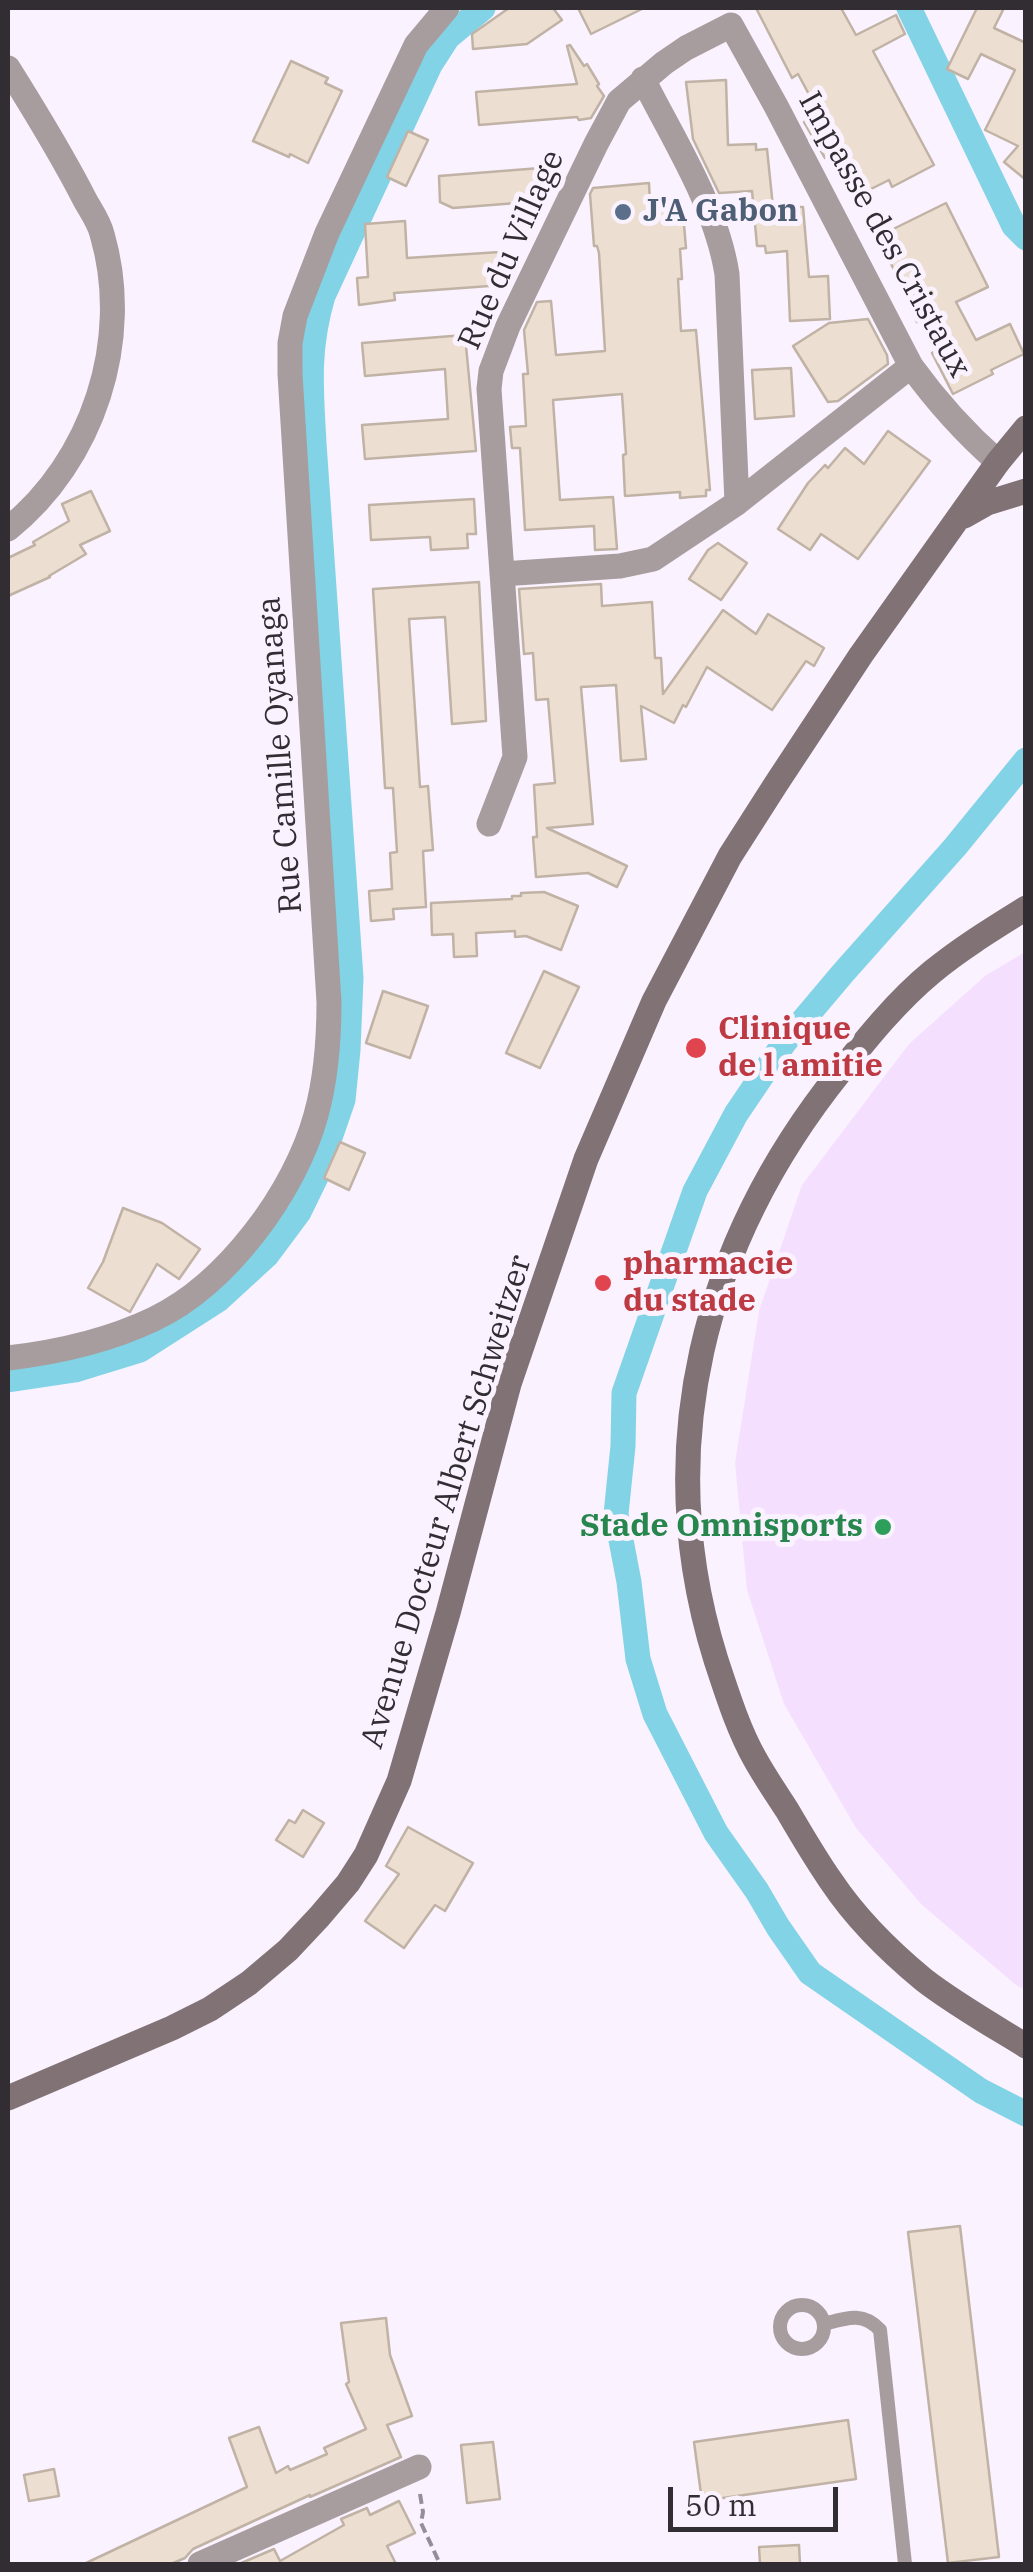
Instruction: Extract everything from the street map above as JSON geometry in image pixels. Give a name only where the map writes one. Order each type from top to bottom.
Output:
[{"type":"main road","name":"Avenue Docteur Albert Schweitzer","points":[[8,2098],[172,2028],[236,1992],[288,1950],[348,1882],[366,1854],[398,1781],[509,1384],[586,1160],[654,1001],[730,856],[861,655],[1026,428]]},
{"type":"main road","points":[[959,518],[987,503],[1026,491]]},
{"type":"main road","points":[[1026,908],[934,970],[912,990],[818,1100],[776,1164],[754,1201],[704,1342],[693,1394],[687,1456],[698,1596],[726,1691],[754,1757],[851,1908],[924,1980],[1026,2046]]},
{"type":"street","name":"Rue Camille Oyanaga","points":[[8,1358],[81,1346],[121,1334],[158,1317],[194,1293],[225,1266],[275,1206],[317,1114],[328,1042],[329,1002],[290,343],[295,316],[335,215],[416,45],[447,8]]},
{"type":"street","name":"Rue du Village","points":[[488,824],[514,756],[489,389],[491,370],[508,326],[619,101],[686,48],[731,25]]},
{"type":"street","name":"Impasse des Cristaux","points":[[731,25],[910,366],[937,402],[998,462]]},
{"type":"street","points":[[8,68],[102,232],[110,277],[112,330],[101,391],[73,454],[28,513],[8,529]]},
{"type":"street","points":[[642,79],[714,220],[722,246],[727,274],[737,503]]},
{"type":"street","points":[[502,574],[620,566],[653,559],[737,503],[910,366]]},
{"type":"street","points":[[200,2564],[413,2469]]},
{"type":"lane","points":[[824,2324],[855,2316],[872,2321],[880,2330],[905,2564]]},
{"type":"path","points":[[413,2469],[422,2500],[422,2523],[440,2564]]},
{"type":"shaded area","name":"Stade Omnisports","points":[[1025,952],[1025,1990],[922,1905],[856,1828],[784,1704],[747,1590],[735,1463],[759,1311],[802,1185],[909,1044],[985,976]]},
{"type":"building","points":[[509,8],[553,8],[562,20],[527,44],[473,49],[472,34]]},
{"type":"building","points":[[578,8],[644,8],[591,34]]},
{"type":"building","points":[[756,8],[841,8],[856,35],[896,15],[905,34],[873,51],[934,165],[892,187],[889,180],[855,197],[833,154],[825,158],[804,122],[819,113],[798,74],[792,78]]},
{"type":"building","points":[[977,8],[1004,8],[994,28],[1026,43],[1026,180],[1004,162],[1018,146],[985,130],[1015,70],[981,54],[968,79],[947,69]]},
{"type":"building","points":[[567,46],[584,66],[587,64],[604,96],[591,118],[479,125],[476,92],[577,84]]},
{"type":"building","points":[[291,61],[328,78],[325,83],[342,91],[308,163],[253,141]]},
{"type":"building","points":[[726,80],[728,145],[756,144],[756,150],[767,149],[773,207],[803,207],[809,277],[828,276],[830,319],[790,321],[787,251],[766,253],[765,246],[757,246],[752,191],[719,193],[693,139],[686,82]]},
{"type":"building","points":[[408,131],[428,140],[406,186],[387,177]]},
{"type":"building","points":[[540,168],[542,201],[453,208],[440,202],[439,176]]},
{"type":"building","points":[[649,183],[650,203],[682,201],[686,248],[680,249],[682,279],[678,279],[681,331],[696,330],[710,490],[706,490],[706,496],[680,498],[680,492],[625,496],[622,394],[553,400],[560,500],[613,497],[617,549],[595,550],[594,526],[525,530],[520,448],[512,448],[510,427],[526,426],[523,374],[528,374],[524,330],[537,302],[551,301],[556,355],[605,351],[599,253],[594,246],[590,194],[593,188]]},
{"type":"building","points":[[946,203],[988,287],[956,302],[976,340],[1010,324],[1024,354],[953,394],[932,353],[951,344],[935,313],[917,322],[877,237]]},
{"type":"building","points":[[405,221],[407,258],[500,252],[503,285],[394,293],[395,300],[359,305],[357,278],[368,277],[365,224]]},
{"type":"building","points":[[868,319],[888,364],[838,401],[828,402],[793,346],[829,323]]},
{"type":"building","points":[[465,335],[476,451],[365,459],[362,425],[448,419],[445,369],[365,376],[362,343]]},
{"type":"building","points":[[791,368],[794,416],[755,419],[752,370]]},
{"type":"building","points":[[888,431],[930,461],[858,559],[821,534],[810,550],[778,529],[808,483],[825,465],[828,468],[845,448],[864,464]]},
{"type":"building","points":[[91,491],[110,531],[80,545],[86,554],[50,577],[8,596],[8,558],[69,521],[62,504]]},
{"type":"building","points":[[474,499],[476,534],[467,534],[468,548],[431,550],[430,537],[371,540],[369,505]]},
{"type":"building","points":[[718,543],[747,563],[721,600],[689,579],[708,550]]},
{"type":"building","points":[[479,582],[486,721],[452,724],[445,617],[409,619],[420,787],[428,786],[433,850],[423,851],[426,907],[393,909],[394,919],[371,921],[369,891],[392,889],[390,853],[397,852],[393,788],[385,788],[373,589]]},
{"type":"building","points":[[601,584],[602,606],[652,602],[655,658],[661,658],[663,694],[723,610],[756,634],[768,614],[824,648],[814,666],[806,661],[772,710],[707,667],[674,723],[641,706],[646,759],[621,761],[616,685],[581,687],[593,824],[547,828],[627,866],[617,887],[588,873],[536,877],[534,785],[555,783],[548,699],[536,700],[533,653],[524,654],[519,589]]},
{"type":"building","points":[[544,892],[578,906],[561,950],[526,936],[515,937],[515,931],[476,933],[477,956],[454,957],[453,934],[432,935],[431,903],[512,899],[521,893]]},
{"type":"building","points":[[544,971],[579,987],[540,1068],[506,1053]]},
{"type":"building","points":[[383,991],[428,1006],[410,1058],[366,1043]]},
{"type":"building","points":[[340,1142],[365,1153],[349,1190],[324,1178]]},
{"type":"building","points":[[123,1208],[162,1223],[200,1249],[179,1279],[157,1264],[130,1312],[88,1288],[103,1262]]},
{"type":"building","points":[[303,1810],[324,1823],[303,1857],[276,1840],[289,1820],[295,1823]]},
{"type":"building","points":[[408,1827],[473,1863],[445,1911],[435,1905],[404,1948],[365,1921],[399,1874],[386,1866]]},
{"type":"building","points":[[960,2226],[999,2557],[948,2563],[908,2232]]},
{"type":"building","points":[[386,2318],[390,2355],[412,2416],[387,2425],[401,2457],[193,2549],[171,2564],[84,2564],[247,2487],[229,2438],[259,2427],[276,2473],[327,2454],[324,2448],[366,2429],[346,2384],[349,2382],[341,2323]]},
{"type":"building","points":[[848,2420],[856,2479],[702,2501],[694,2442]]},
{"type":"building","points":[[493,2442],[500,2499],[467,2503],[461,2445]]},
{"type":"building","points":[[54,2469],[59,2496],[29,2501],[24,2475]]},
{"type":"building","points":[[399,2501],[415,2533],[387,2546],[396,2564],[239,2564],[274,2549],[280,2561],[344,2525],[341,2519],[367,2508],[370,2515]]},
{"type":"building","points":[[799,2545],[800,2564],[760,2564],[759,2547]]},
{"type":"waterway","points":[[8,1380],[75,1370],[140,1350],[218,1300],[267,1255],[299,1212],[317,1175],[343,1100],[351,978],[313,423],[314,334],[323,296],[430,65],[448,37],[483,8]]},
{"type":"waterway","points":[[909,8],[1014,226],[1026,238]]},
{"type":"waterway","points":[[1026,760],[784,1043],[736,1114],[695,1191],[624,1393],[616,1514],[638,1659],[655,1714],[716,1833],[778,1927],[810,1973],[981,2091],[1026,2114]]},
{"type":"place","name":"J'A Gabon","points":[[623,212]]},
{"type":"place","name":"Clinique de l amitie","points":[[696,1048]]},
{"type":"place","name":"pharmacie du stade","points":[[603,1283]]},
{"type":"place","name":"Stade Omnisports","points":[[883,1527]]}]
